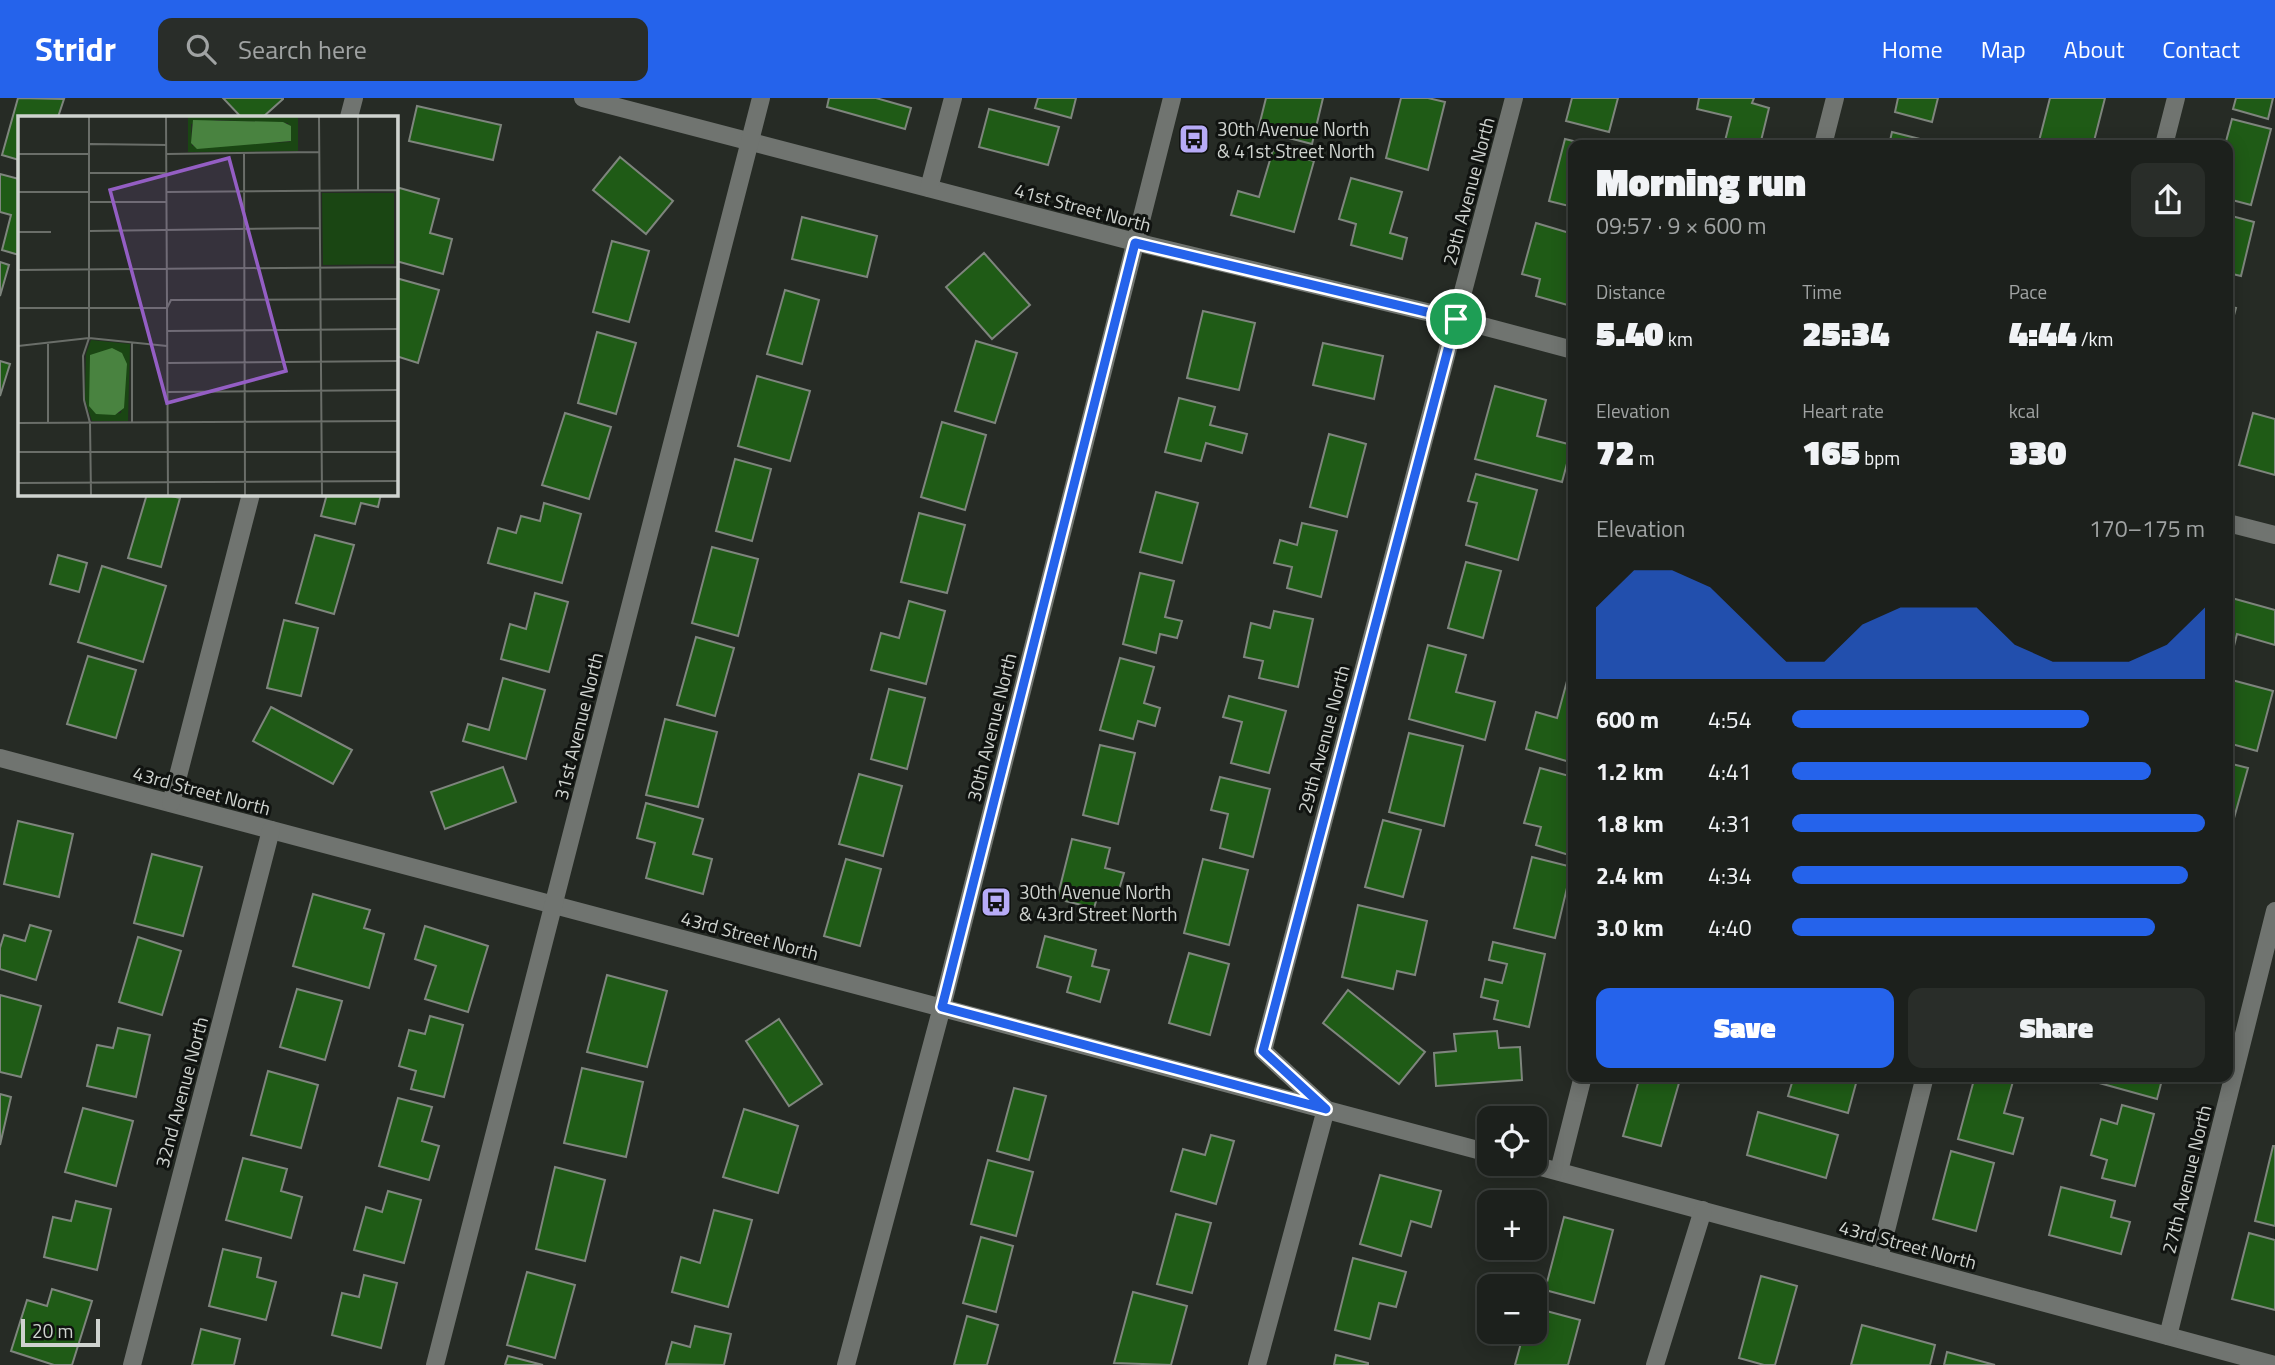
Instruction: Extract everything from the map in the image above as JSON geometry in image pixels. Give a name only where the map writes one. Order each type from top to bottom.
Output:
[{"type":"street","points":[[349,116],[354,98]]},
{"type":"street","name":"41st Street North","points":[[583,98],[1135,243],[1456,319],[1568,349]]},
{"type":"street","name":"31st Avenue North","points":[[435,1365],[761,98]]},
{"type":"street","points":[[929,188],[953,98]]},
{"type":"street","name":"30th Avenue North","points":[[846,1365],[942,1007],[1172,98]]},
{"type":"street","name":"29th Avenue North","points":[[1326,1109],[1263,1051],[1514,98]]},
{"type":"street","points":[[1824,140],[1835,98]]},
{"type":"street","points":[[2165,140],[2176,98]]},
{"type":"street","points":[[170,803],[251,495]]},
{"type":"street","points":[[2233,524],[2275,535]]},
{"type":"street","name":"43rd Street North","points":[[0,758],[1477,1150]]},
{"type":"street","name":"32nd Avenue North","points":[[132,1365],[271,830]]},
{"type":"street","name":"27th Avenue North","points":[[2233,1078],[2275,911]]},
{"type":"street","points":[[1559,1171],[1581,1082]]},
{"type":"street","points":[[1879,1258],[1923,1082]]},
{"type":"street","name":"27th Avenue North","points":[[2168,1336],[2232,1082]]},
{"type":"street","points":[[1258,1365],[1326,1109]]},
{"type":"street","name":"43rd Street North","points":[[1547,1168],[2275,1365]]},
{"type":"street","points":[[1655,1365],[1703,1210]]},
{"type":"building","points":[[18,98],[64,99],[58,116],[18,116],[18,160],[2,155]]},
{"type":"building","points":[[223,98],[283,98],[264,116],[240,116]]},
{"type":"building","points":[[829,98],[876,98],[911,108],[905,129],[827,107]]},
{"type":"building","points":[[1038,98],[1076,98],[1071,118],[1035,108]]},
{"type":"building","points":[[1266,98],[1323,98],[1312,144],[1258,130]]},
{"type":"building","points":[[1401,98],[1428,98],[1445,102],[1428,170],[1386,158]]},
{"type":"building","points":[[1572,98],[1618,98],[1609,132],[1566,121]]},
{"type":"building","points":[[1699,98],[1754,98],[1752,103],[1769,108],[1761,140],[1725,140],[1731,117],[1697,109]]},
{"type":"building","points":[[1898,98],[1938,98],[1932,122],[1895,112]]},
{"type":"building","points":[[2050,98],[2105,98],[2094,140],[2039,140]]},
{"type":"building","points":[[2236,98],[2273,98],[2268,119],[2233,109]]},
{"type":"building","points":[[417,106],[501,125],[493,160],[409,141]]},
{"type":"building","points":[[989,109],[1059,127],[1048,165],[979,147]]},
{"type":"building","points":[[2232,119],[2271,129],[2251,205],[2233,200],[2233,140],[2226,140]]},
{"type":"building","points":[[1892,132],[1924,140],[1890,140]]},
{"type":"building","points":[[1565,139],[1569,140],[1568,206],[1549,201]]},
{"type":"building","points":[[1273,150],[1314,161],[1294,232],[1231,215],[1238,191],[1259,197]]},
{"type":"building","points":[[620,157],[673,201],[646,234],[593,190]]},
{"type":"building","points":[[0,174],[18,179],[18,255],[2,250],[11,215],[0,212]]},
{"type":"building","points":[[1351,178],[1402,192],[1390,233],[1407,238],[1402,259],[1351,245],[1356,224],[1339,219]]},
{"type":"building","points":[[397,187],[439,199],[430,233],[452,239],[443,274],[397,261]]},
{"type":"building","points":[[2233,216],[2254,222],[2241,276],[2233,274]]},
{"type":"building","points":[[802,217],[877,236],[867,277],[792,259]]},
{"type":"building","points":[[1536,223],[1568,233],[1568,305],[1536,296],[1540,279],[1522,274]]},
{"type":"building","points":[[612,241],[649,251],[629,322],[593,312]]},
{"type":"building","points":[[984,253],[1030,305],[992,339],[946,287]]},
{"type":"building","points":[[0,262],[9,265],[0,296]]},
{"type":"building","points":[[397,278],[439,290],[418,363],[397,356]]},
{"type":"building","points":[[785,290],[819,300],[802,364],[767,354]]},
{"type":"building","points":[[1203,311],[1255,323],[1239,390],[1187,378]]},
{"type":"building","points":[[597,332],[636,343],[616,414],[578,403]]},
{"type":"building","points":[[976,341],[1017,353],[995,423],[955,411]]},
{"type":"building","points":[[1323,343],[1383,356],[1374,399],[1313,385]]},
{"type":"building","points":[[0,361],[10,364],[0,396]]},
{"type":"building","points":[[757,376],[810,391],[790,461],[738,446]]},
{"type":"building","points":[[1495,386],[1546,400],[1537,436],[1568,444],[1568,460],[1562,482],[1475,459]]},
{"type":"building","points":[[1179,398],[1215,407],[1210,425],[1247,434],[1242,453],[1206,443],[1201,461],[1165,452]]},
{"type":"building","points":[[565,413],[611,427],[589,499],[542,485]]},
{"type":"building","points":[[2253,413],[2275,419],[2275,475],[2239,465]]},
{"type":"building","points":[[942,422],[986,435],[965,510],[921,497]]},
{"type":"building","points":[[1329,434],[1366,444],[1347,517],[1310,507]]},
{"type":"building","points":[[735,459],[771,469],[752,541],[716,531]]},
{"type":"building","points":[[1476,474],[1537,490],[1518,560],[1466,545],[1477,503],[1468,501]]},
{"type":"building","points":[[1156,492],[1198,503],[1182,563],[1140,552]]},
{"type":"building","points":[[147,495],[180,498],[161,567],[128,558]]},
{"type":"building","points":[[327,495],[381,495],[378,507],[361,503],[355,524],[321,516]]},
{"type":"building","points":[[544,503],[581,514],[562,583],[488,563],[498,528],[516,533],[521,516],[540,521]]},
{"type":"building","points":[[919,513],[965,525],[947,593],[901,582]]},
{"type":"building","points":[[1302,523],[1337,531],[1321,597],[1287,588],[1292,567],[1274,563],[1280,540],[1297,545]]},
{"type":"building","points":[[315,535],[354,545],[334,614],[296,603]]},
{"type":"building","points":[[712,547],[758,559],[738,636],[692,623]]},
{"type":"building","points":[[58,555],[87,563],[79,592],[50,584]]},
{"type":"building","points":[[1466,562],[1501,571],[1483,638],[1448,628]]},
{"type":"building","points":[[102,566],[166,586],[143,662],[78,642]]},
{"type":"building","points":[[1140,573],[1174,581],[1165,617],[1182,621],[1177,638],[1160,634],[1156,653],[1123,644]]},
{"type":"building","points":[[535,593],[568,602],[549,672],[501,659],[510,624],[526,629]]},
{"type":"building","points":[[2233,598],[2275,610],[2275,645],[2237,634],[2233,650]]},
{"type":"building","points":[[909,601],[945,611],[926,684],[871,670],[881,633],[899,638]]},
{"type":"building","points":[[1274,611],[1313,619],[1298,687],[1259,678],[1263,661],[1244,657],[1251,623],[1270,628]]},
{"type":"building","points":[[284,620],[318,628],[301,696],[267,688]]},
{"type":"building","points":[[696,637],[734,648],[715,716],[677,705]]},
{"type":"building","points":[[1428,645],[1466,655],[1456,692],[1495,702],[1485,740],[1409,719]]},
{"type":"building","points":[[88,656],[136,670],[116,738],[67,724]]},
{"type":"building","points":[[1120,658],[1154,667],[1144,703],[1160,708],[1155,726],[1138,721],[1133,739],[1100,730]]},
{"type":"building","points":[[503,678],[545,690],[526,759],[463,741],[468,724],[489,730]]},
{"type":"building","points":[[2233,680],[2273,691],[2257,751],[2233,744]]},
{"type":"building","points":[[1567,681],[1568,762],[1526,749],[1536,712],[1557,718]]},
{"type":"building","points":[[889,689],[925,698],[907,769],[871,759]]},
{"type":"building","points":[[1229,696],[1286,711],[1269,773],[1231,763],[1242,722],[1223,717]]},
{"type":"building","points":[[271,707],[352,750],[333,784],[253,741]]},
{"type":"building","points":[[665,719],[717,732],[698,807],[646,795]]},
{"type":"building","points":[[1409,733],[1463,746],[1444,826],[1389,812]]},
{"type":"building","points":[[1100,745],[1135,753],[1118,824],[1083,815]]},
{"type":"building","points":[[2233,764],[2248,768],[2233,822]]},
{"type":"building","points":[[503,767],[516,802],[445,829],[431,792]]},
{"type":"building","points":[[1540,768],[1568,776],[1568,855],[1536,845],[1541,827],[1524,823]]},
{"type":"building","points":[[859,774],[902,786],[883,856],[839,844]]},
{"type":"building","points":[[1220,777],[1270,789],[1253,857],[1220,848],[1228,814],[1211,810]]},
{"type":"building","points":[[646,803],[703,819],[693,854],[712,859],[703,894],[646,878],[655,843],[637,838]]},
{"type":"building","points":[[1383,820],[1421,830],[1403,897],[1365,887]]},
{"type":"building","points":[[18,821],[73,834],[59,897],[4,884]]},
{"type":"building","points":[[1072,839],[1110,848],[1105,868],[1124,873],[1118,893],[1100,888],[1094,908],[1057,899]]},
{"type":"building","points":[[152,854],[202,867],[183,936],[134,923]]},
{"type":"building","points":[[1532,857],[1568,866],[1568,884],[1555,938],[1514,928]]},
{"type":"building","points":[[846,859],[881,869],[860,946],[824,936]]},
{"type":"building","points":[[1203,859],[1248,870],[1229,945],[1184,933]]},
{"type":"building","points":[[313,894],[370,910],[364,928],[384,934],[369,988],[293,966]]},
{"type":"building","points":[[1358,905],[1427,921],[1415,975],[1397,971],[1393,989],[1342,977]]},
{"type":"building","points":[[30,925],[51,931],[36,980],[0,969],[0,948],[4,935],[25,941]]},
{"type":"building","points":[[425,926],[488,946],[468,1012],[425,999],[436,966],[415,959]]},
{"type":"building","points":[[1045,936],[1096,950],[1092,966],[1109,970],[1100,1002],[1067,992],[1071,977],[1037,967]]},
{"type":"building","points":[[138,937],[181,951],[162,1015],[119,1002]]},
{"type":"building","points":[[1493,942],[1545,954],[1529,1027],[1494,1019],[1498,1001],[1481,997],[1485,979],[1502,983],[1507,964],[1489,960]]},
{"type":"building","points":[[1189,953],[1229,964],[1210,1035],[1169,1023]]},
{"type":"building","points":[[607,975],[667,991],[647,1067],[587,1052]]},
{"type":"building","points":[[297,989],[342,1001],[325,1060],[280,1047]]},
{"type":"building","points":[[1348,990],[1425,1052],[1399,1084],[1323,1023]]},
{"type":"building","points":[[0,995],[41,1006],[21,1077],[0,1072]]},
{"type":"building","points":[[430,1016],[463,1025],[444,1097],[411,1089],[416,1071],[399,1066],[409,1030],[425,1034]]},
{"type":"building","points":[[779,1019],[822,1084],[789,1106],[746,1041]]},
{"type":"building","points":[[118,1028],[150,1035],[136,1097],[87,1086],[97,1045],[113,1048]]},
{"type":"building","points":[[1497,1031],[1499,1048],[1520,1047],[1522,1080],[1436,1086],[1434,1053],[1456,1051],[1454,1034]]},
{"type":"building","points":[[582,1068],[643,1082],[626,1157],[564,1143]]},
{"type":"building","points":[[268,1071],[318,1085],[301,1148],[251,1135]]},
{"type":"building","points":[[1638,1082],[1679,1083],[1661,1146],[1623,1136]]},
{"type":"building","points":[[1792,1082],[1856,1082],[1848,1113],[1788,1096]]},
{"type":"building","points":[[1973,1082],[2013,1082],[2004,1113],[2023,1118],[2013,1154],[1958,1139]]},
{"type":"building","points":[[2096,1082],[2161,1082],[2157,1099]]},
{"type":"building","points":[[1014,1088],[1046,1096],[1029,1160],[997,1151]]},
{"type":"building","points":[[0,1094],[11,1097],[0,1145]]},
{"type":"building","points":[[398,1098],[432,1107],[422,1141],[439,1146],[429,1180],[379,1166]]},
{"type":"building","points":[[2122,1105],[2154,1114],[2135,1186],[2102,1178],[2107,1160],[2091,1155],[2101,1119],[2117,1124]]},
{"type":"building","points":[[83,1108],[133,1121],[116,1186],[65,1172]]},
{"type":"building","points":[[744,1109],[798,1126],[778,1193],[723,1177]]},
{"type":"building","points":[[1758,1112],[1838,1135],[1826,1178],[1747,1155]]},
{"type":"building","points":[[1211,1135],[1234,1141],[1216,1204],[1171,1191],[1183,1149],[1205,1155]]},
{"type":"building","points":[[2275,1146],[2275,1226],[2255,1221]]},
{"type":"building","points":[[1951,1151],[1994,1163],[1976,1231],[1933,1219]]},
{"type":"building","points":[[243,1158],[287,1169],[281,1191],[302,1197],[291,1238],[226,1220]]},
{"type":"building","points":[[988,1160],[1033,1172],[1016,1236],[971,1224]]},
{"type":"building","points":[[555,1167],[605,1180],[585,1261],[536,1249]]},
{"type":"building","points":[[1380,1175],[1441,1191],[1431,1227],[1411,1221],[1401,1256],[1360,1244]]},
{"type":"building","points":[[2061,1187],[2115,1201],[2111,1217],[2130,1222],[2121,1254],[2049,1235]]},
{"type":"building","points":[[388,1191],[421,1200],[404,1263],[354,1250],[366,1207],[382,1212]]},
{"type":"building","points":[[76,1201],[111,1209],[97,1270],[44,1257],[53,1217],[71,1221]]},
{"type":"building","points":[[714,1210],[752,1220],[728,1307],[672,1292],[681,1257],[700,1263]]},
{"type":"building","points":[[1176,1214],[1211,1223],[1192,1293],[1157,1284]]},
{"type":"building","points":[[1564,1217],[1613,1230],[1594,1303],[1547,1291]]},
{"type":"building","points":[[2249,1233],[2275,1240],[2275,1310],[2232,1299]]},
{"type":"building","points":[[981,1237],[1013,1246],[996,1312],[963,1303]]},
{"type":"building","points":[[223,1249],[261,1258],[257,1277],[276,1282],[266,1320],[209,1306]]},
{"type":"building","points":[[1353,1258],[1406,1272],[1396,1307],[1379,1303],[1370,1339],[1335,1330]]},
{"type":"building","points":[[527,1272],[575,1285],[555,1358],[507,1345]]},
{"type":"building","points":[[364,1275],[397,1283],[381,1348],[332,1335],[342,1293],[359,1297]]},
{"type":"building","points":[[1761,1276],[1797,1286],[1775,1365],[1739,1358]]},
{"type":"building","points":[[52,1289],[92,1301],[72,1365],[54,1365],[11,1351],[27,1300],[47,1306]]},
{"type":"building","points":[[1133,1292],[1187,1306],[1171,1365],[1114,1363]]},
{"type":"building","points":[[1547,1311],[1580,1320],[1568,1365],[1515,1365],[1521,1344],[1547,1344]]},
{"type":"building","points":[[967,1316],[998,1325],[987,1365],[954,1365]]},
{"type":"building","points":[[1862,1325],[1935,1345],[1930,1365],[1851,1365]]},
{"type":"building","points":[[695,1326],[731,1334],[724,1365],[666,1364],[672,1342],[690,1347]]},
{"type":"building","points":[[201,1329],[240,1339],[234,1365],[192,1365]]},
{"type":"building","points":[[1947,1352],[1995,1365],[1944,1365]]},
{"type":"building","points":[[1336,1355],[1368,1363],[1368,1365],[1334,1365]]},
{"type":"building","points":[[508,1356],[543,1365],[505,1365]]},
{"type":"place","name":"30th Avenue North & 41st Street North","points":[[1194,139]]},
{"type":"place","name":"30th Avenue North & 43rd Street North","points":[[996,902]]},
{"type":"route","points":[[1135,243],[1456,319],[1263,1051],[1326,1109],[942,1007],[1135,243]]}]
